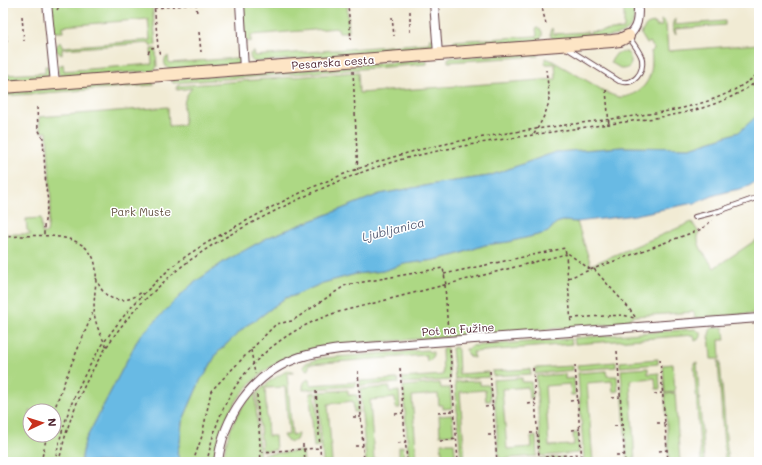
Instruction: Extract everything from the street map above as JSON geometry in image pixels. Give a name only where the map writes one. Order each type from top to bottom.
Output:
[{"type":"street","points":[[47,3],[55,83]]},
{"type":"street","points":[[240,3],[244,69]]},
{"type":"street","points":[[434,3],[438,54]]},
{"type":"street","points":[[628,36],[634,30],[638,22],[640,4]]},
{"type":"street","name":"Pesarska cesta","points":[[3,87],[612,41],[620,40],[628,36]]},
{"type":"street","name":"Pot na Fužine","points":[[218,462],[223,438],[231,417],[244,398],[256,385],[273,371],[294,359],[313,353],[330,350],[759,318]]},
{"type":"lane","points":[[561,45],[619,81],[628,83],[635,79],[642,69],[642,59],[640,54],[628,36]]},
{"type":"lane","points":[[695,217],[718,212],[759,197]]},
{"type":"path","points":[[7,3],[12,3]]},
{"type":"path","points":[[154,3],[160,55]]},
{"type":"path","points":[[350,3],[348,4],[351,40]]},
{"type":"path","points":[[542,3],[546,24]]},
{"type":"path","points":[[591,3],[592,8]]},
{"type":"path","points":[[640,4],[657,3]]},
{"type":"path","points":[[154,8],[196,4],[196,14]]},
{"type":"path","points":[[410,11],[410,35]]},
{"type":"path","points":[[22,16],[24,41]]},
{"type":"path","points":[[392,17],[394,36]]},
{"type":"path","points":[[5,22],[7,42]]},
{"type":"path","points":[[199,32],[201,52]]},
{"type":"path","points":[[148,53],[151,48],[158,47]]},
{"type":"path","points":[[534,135],[545,112],[549,99],[546,70]]},
{"type":"path","points":[[353,71],[358,174]]},
{"type":"path","points":[[55,462],[62,432],[71,404],[84,376],[104,341],[143,294],[165,273],[212,239],[297,194],[358,168],[381,160],[431,147],[490,136],[609,120],[698,105],[736,89],[759,73]]},
{"type":"path","points":[[59,462],[76,403],[106,346],[135,309],[166,279],[195,256],[279,208],[358,174],[403,159],[438,151],[534,135],[672,116],[704,108],[732,97],[759,80]]},
{"type":"path","points":[[606,90],[609,124]]},
{"type":"path","points":[[38,107],[38,129],[43,138],[48,201],[44,236]]},
{"type":"path","points":[[568,278],[702,229],[718,212]]},
{"type":"path","points":[[3,237],[58,237],[69,239],[80,244],[87,250],[95,263],[96,276],[94,310],[96,324],[106,346]]},
{"type":"path","points":[[444,274],[565,248],[572,327]]},
{"type":"path","points":[[207,462],[219,417],[227,400],[242,377],[262,355],[284,338],[321,317],[566,254],[570,254],[591,270]]},
{"type":"path","points":[[193,462],[202,436],[211,392],[276,324],[292,321],[346,286],[443,268],[446,285],[449,337]]},
{"type":"path","points":[[571,318],[623,315],[636,318],[594,269]]},
{"type":"path","points":[[96,276],[101,289],[106,295],[113,298],[124,300],[135,297],[142,292],[143,294]]},
{"type":"path","points":[[57,403],[63,384],[94,310]]},
{"type":"path","name":"Pot na Fužine","points":[[449,345],[458,462]]},
{"type":"path","points":[[251,350],[254,364]]},
{"type":"path","points":[[617,351],[625,462]]},
{"type":"path","points":[[660,359],[668,462]]},
{"type":"path","points":[[575,365],[582,462]]},
{"type":"path","points":[[400,368],[407,462]]},
{"type":"path","points":[[533,368],[539,457]]},
{"type":"path","points":[[358,371],[364,462]]},
{"type":"path","points":[[490,371],[497,461],[581,454]]},
{"type":"path","points":[[256,385],[261,462]]},
{"type":"path","points":[[316,391],[321,462]]},
{"type":"path","points":[[654,394],[663,393]]},
{"type":"path","points":[[612,398],[621,397]]},
{"type":"path","points":[[570,401],[578,400]]},
{"type":"path","points":[[528,404],[535,403]]},
{"type":"path","points":[[485,407],[493,406]]},
{"type":"path","points":[[438,412],[454,411]]},
{"type":"path","points":[[395,414],[403,414]]},
{"type":"path","points":[[353,417],[361,417]]},
{"type":"path","points":[[657,423],[665,423]]},
{"type":"path","points":[[614,426],[623,425]]},
{"type":"path","points":[[572,430],[580,429]]},
{"type":"path","points":[[530,433],[537,433]]},
{"type":"path","points":[[488,435],[495,434]]},
{"type":"path","points":[[440,440],[457,439]]},
{"type":"path","points":[[398,442],[406,442]]},
{"type":"path","points":[[41,462],[45,443]]},
{"type":"path","points":[[303,444],[305,462]]},
{"type":"path","points":[[355,446],[363,446]]},
{"type":"path","points":[[260,452],[320,448]]},
{"type":"path","points":[[659,451],[667,450]]},
{"type":"path","points":[[616,455],[625,454]]},
{"type":"green space","points":[[49,3],[152,3],[156,45],[151,46],[150,43],[62,49],[62,55],[56,48],[61,42],[62,47],[150,40],[148,19],[63,26],[63,32],[54,32]]},
{"type":"green space","points":[[242,3],[347,3],[349,32],[339,32],[338,28],[251,35],[251,42],[246,41]]},
{"type":"green space","points":[[634,6],[632,23],[629,29],[624,33],[590,38],[590,32],[624,29],[624,7]]},
{"type":"green space","points":[[675,19],[675,25],[725,21],[725,25],[675,29],[676,35],[672,27]]},
{"type":"green space","name":"Park Muste","points":[[661,20],[664,21],[666,25],[668,51],[759,44],[759,114],[739,132],[690,148],[622,147],[556,152],[489,176],[380,194],[269,237],[225,261],[191,285],[139,337],[85,441],[81,462],[3,462],[3,234],[31,234],[27,230],[26,219],[41,218],[42,233],[47,233],[51,203],[47,132],[42,132],[39,117],[168,107],[169,126],[184,125],[185,101],[188,92],[192,88],[177,90],[177,86],[358,72],[359,93],[556,79],[555,64],[545,64],[545,58],[608,93],[619,97],[626,97],[642,88],[647,82],[652,65],[651,51],[654,49],[650,42],[647,44],[641,34],[646,26],[655,23],[656,26],[662,26]]},
{"type":"green space","points":[[536,28],[542,32],[541,38],[538,41],[459,47],[454,44],[453,41],[537,36]]},
{"type":"green space","points":[[552,28],[553,34],[588,32],[588,38],[556,40],[550,35]]},
{"type":"green space","points":[[430,37],[433,39],[435,44],[432,49],[255,62],[252,60],[250,55],[253,51],[254,56],[429,43]]},
{"type":"green space","points":[[151,49],[156,49],[157,67],[153,71],[62,77],[58,73],[59,66],[63,64],[64,71],[152,64]]},
{"type":"green space","points":[[238,52],[240,53],[241,62],[238,64],[169,69],[165,64],[165,59],[168,56],[169,63],[238,58]]},
{"type":"green space","points":[[537,52],[538,56],[448,62],[448,58]]},
{"type":"green space","points":[[627,52],[631,63],[626,69],[622,69],[610,62],[617,53]]},
{"type":"green space","points":[[427,60],[427,64],[173,83],[171,79]]},
{"type":"green space","points":[[45,66],[48,66],[49,72],[48,76],[43,79],[3,82],[3,75],[45,73]]},
{"type":"green space","points":[[153,81],[154,85],[3,96],[3,92]]},
{"type":"green space","points":[[563,221],[577,222],[591,265],[692,222],[699,233],[698,242],[700,247],[714,268],[759,238],[759,257],[754,264],[759,268],[759,313],[695,318],[694,312],[635,316],[630,318],[630,323],[339,345],[306,350],[288,357],[271,367],[256,378],[243,392],[232,407],[224,424],[214,462],[178,462],[179,458],[177,453],[180,442],[182,422],[201,379],[205,375],[217,353],[247,325],[285,298],[323,283],[356,274],[383,271],[404,264],[456,255],[485,245],[508,242],[542,234],[548,232],[556,223]]},
{"type":"green space","points":[[723,327],[725,340],[719,340],[720,359],[711,359],[709,334],[711,328]]},
{"type":"green space","points":[[695,329],[701,332],[701,337],[695,341],[694,335],[575,344],[574,338]]},
{"type":"green space","points":[[571,339],[572,344],[473,352],[474,358],[467,354],[466,349],[469,349],[471,346]]},
{"type":"green space","points":[[456,347],[458,350],[459,374],[488,372],[489,377],[455,379],[452,348]]},
{"type":"green space","points":[[443,348],[447,348],[450,380],[403,383],[402,378],[443,375]]},
{"type":"green space","points":[[427,350],[433,352],[433,356],[431,360],[427,361],[426,355],[309,364],[309,370],[305,369],[303,366],[308,362],[323,358]]},
{"type":"green space","points":[[658,359],[658,364],[620,367],[620,362]]},
{"type":"green space","points":[[718,361],[720,361],[728,462],[725,462]]},
{"type":"green space","points":[[616,362],[616,367],[578,370],[577,365]]},
{"type":"green space","points":[[694,363],[697,363],[704,462],[701,462]]},
{"type":"green space","points":[[673,364],[675,392],[665,393],[663,365]]},
{"type":"green space","points":[[573,366],[573,370],[535,374],[535,368]]},
{"type":"green space","points":[[648,368],[648,374],[659,373],[660,389],[656,389],[655,378],[630,380],[635,462],[627,462],[621,370]]},
{"type":"green space","points":[[530,369],[531,374],[493,376],[492,371]]},
{"type":"green space","points":[[288,370],[293,371],[293,373],[287,373],[292,435],[298,434],[297,438],[294,441],[290,441],[286,440],[283,435],[289,435],[285,387],[265,388],[268,436],[275,436],[276,450],[262,451],[257,393],[270,381]]},
{"type":"green space","points":[[606,371],[607,376],[617,376],[618,391],[613,392],[612,381],[587,383],[593,462],[584,462],[578,373]]},
{"type":"green space","points":[[565,374],[565,379],[574,378],[575,395],[571,395],[570,384],[545,386],[549,446],[574,445],[573,433],[578,433],[579,453],[541,456],[536,376]]},
{"type":"green space","points":[[522,378],[522,382],[531,382],[533,398],[529,398],[528,387],[502,389],[507,449],[532,447],[531,436],[536,436],[537,456],[499,459],[493,380]]},
{"type":"green space","points":[[309,379],[310,385],[356,382],[356,386],[303,390],[304,382]]},
{"type":"green space","points":[[398,379],[399,383],[360,386],[360,381]]},
{"type":"green space","points":[[480,381],[480,385],[489,385],[491,401],[486,401],[485,390],[460,392],[465,462],[461,462],[455,382]]},
{"type":"green space","points":[[440,383],[441,388],[450,388],[452,408],[443,409],[443,405],[439,405],[438,394],[412,396],[417,462],[409,462],[403,386]]},
{"type":"green space","points":[[390,387],[390,392],[399,391],[400,408],[396,408],[395,398],[370,400],[374,459],[399,458],[399,447],[403,446],[404,462],[366,462],[360,389]]},
{"type":"green space","points":[[348,390],[348,395],[357,395],[359,412],[354,412],[353,401],[328,404],[332,462],[323,462],[318,392]]},
{"type":"green space","points":[[255,392],[260,462],[223,462],[226,443],[233,424],[242,407]]},
{"type":"green space","points":[[315,392],[320,446],[314,447],[310,393]]},
{"type":"green space","points":[[675,393],[680,462],[669,462],[665,394]]},
{"type":"green space","points":[[452,415],[454,434],[440,435],[439,416]]},
{"type":"green space","points":[[441,443],[454,443],[456,462],[443,462]]},
{"type":"green space","points":[[303,451],[304,462],[263,462],[263,454]]},
{"type":"green space","points":[[563,457],[568,460],[567,462],[514,462],[515,461]]},
{"type":"water","name":"Ljubljanica","points":[[759,114],[759,177],[754,183],[742,188],[715,195],[693,204],[635,215],[577,222],[563,221],[556,223],[548,232],[542,234],[508,242],[485,245],[456,255],[404,264],[383,271],[356,274],[323,283],[285,298],[247,325],[217,353],[205,375],[201,379],[182,422],[180,442],[177,453],[179,458],[178,462],[81,462],[85,441],[139,337],[191,285],[225,261],[269,237],[380,194],[489,176],[556,152],[622,147],[690,148],[739,132]]}]
